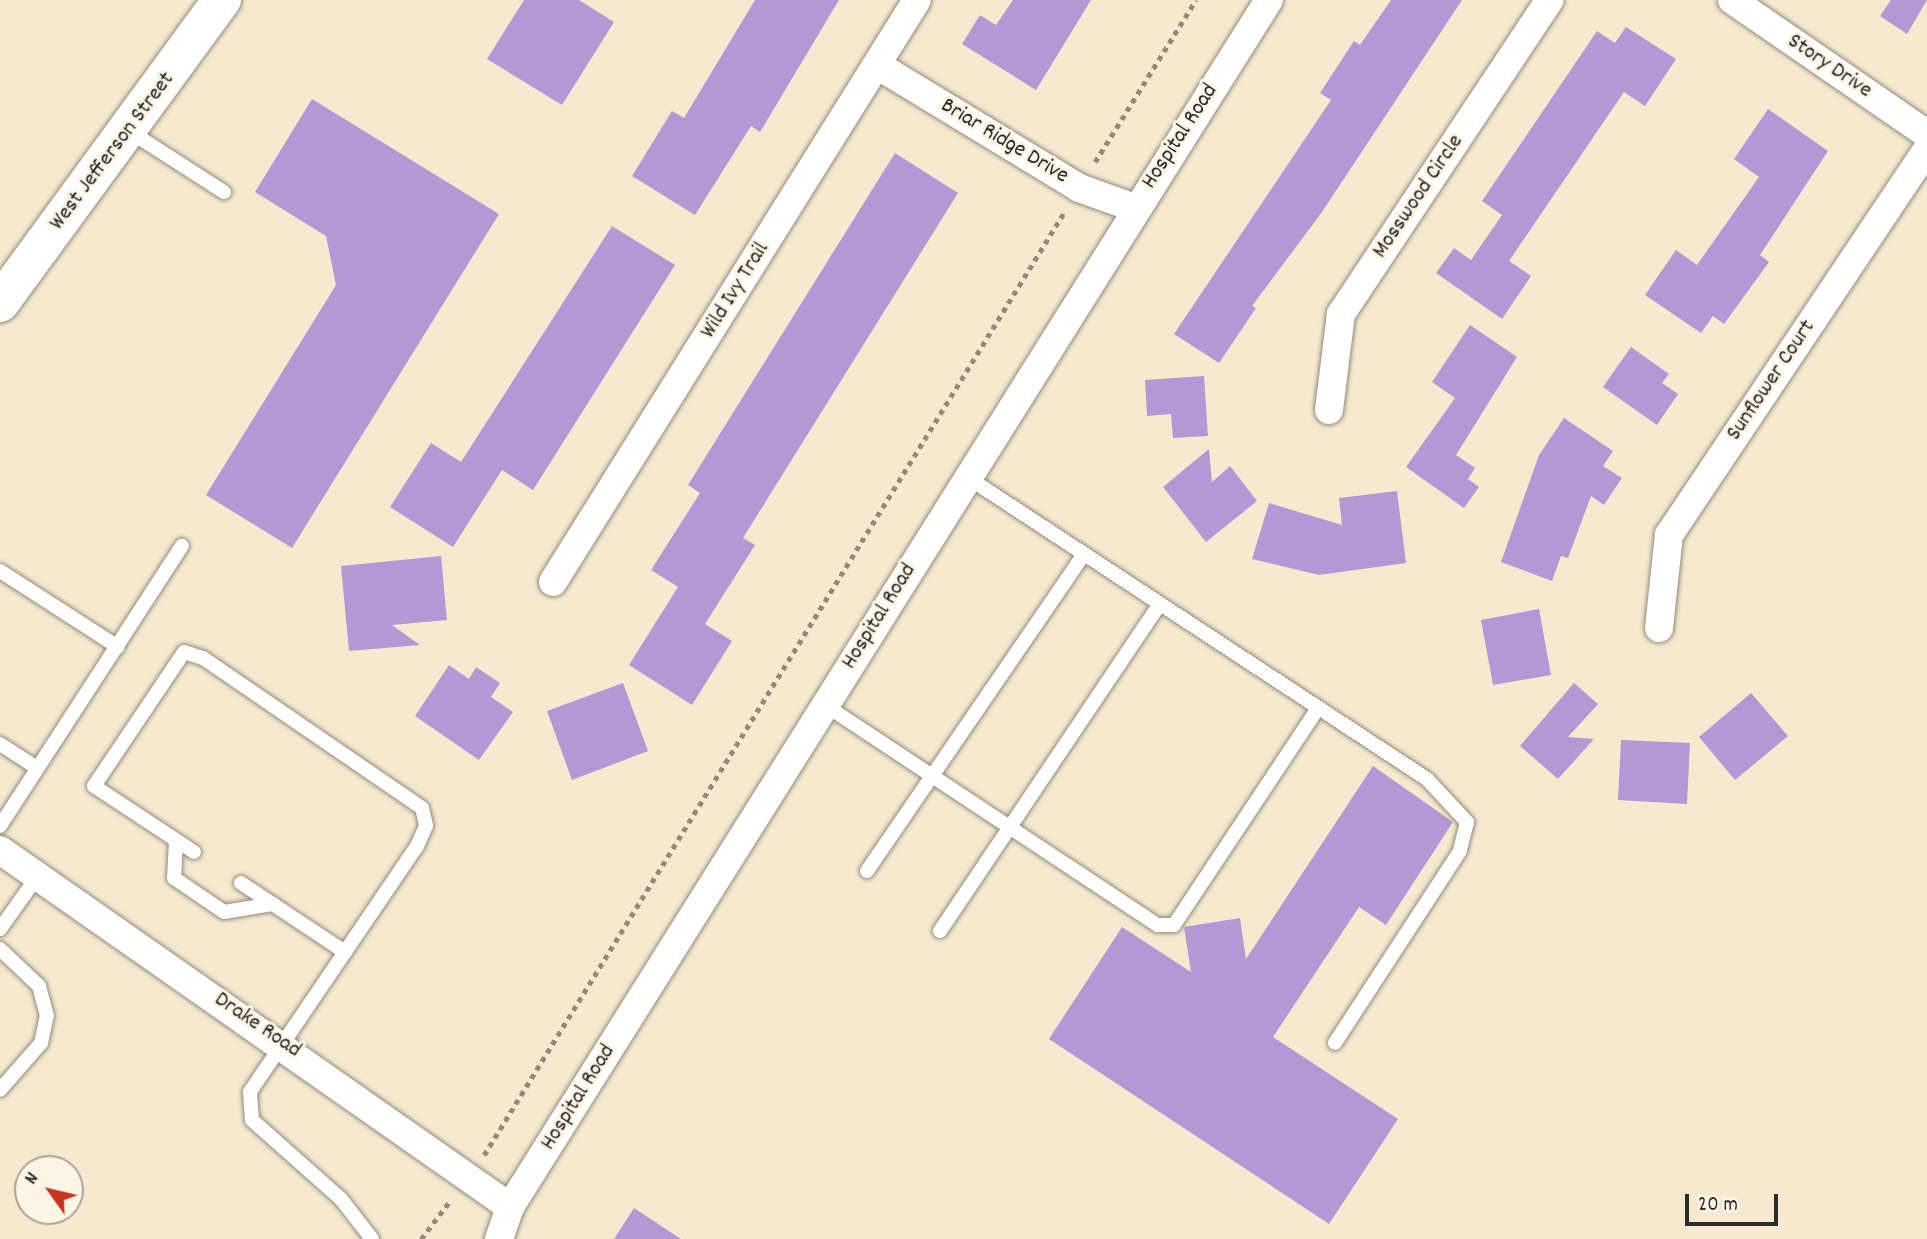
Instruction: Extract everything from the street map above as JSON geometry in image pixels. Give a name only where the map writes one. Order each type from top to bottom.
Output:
[{"type":"main road","name":"West Jefferson Street","points":[[0,303],[129,131],[222,0]]},
{"type":"street","name":"Wild Ivy Trail","points":[[553,582],[917,0]]},
{"type":"street","name":"Hospital Road","points":[[499,1239],[510,1207],[1135,208],[1269,0]]},
{"type":"street","name":"Mosswood Circle","points":[[1329,410],[1341,314],[1550,0]]},
{"type":"street","name":"Story Drive","points":[[1732,0],[1927,134]]},
{"type":"street","name":"Briar Ridge Drive","points":[[877,65],[1079,188],[1135,208]]},
{"type":"street","name":"Sunflower Court","points":[[1659,628],[1669,535],[1927,149]]},
{"type":"street","name":"Drake Road","points":[[0,850],[282,1043],[472,1177],[510,1207]]},
{"type":"lane","points":[[129,131],[224,192]]},
{"type":"lane","points":[[967,477],[1427,779],[1466,822],[1460,851],[1335,1043]]},
{"type":"lane","points":[[0,826],[182,546]]},
{"type":"lane","points":[[867,871],[1084,554]]},
{"type":"lane","points":[[0,571],[118,647]]},
{"type":"lane","points":[[940,931],[1160,604]]},
{"type":"lane","points":[[194,852],[94,786],[184,652],[202,658],[422,808],[426,826],[416,846],[250,1092],[252,1120],[341,1199],[372,1239]]},
{"type":"lane","points":[[825,705],[1158,925],[1174,925],[1318,708]]},
{"type":"lane","points":[[0,744],[37,768]]},
{"type":"lane","points":[[176,841],[174,878],[224,912],[272,904]]},
{"type":"lane","points":[[0,929],[37,877]]},
{"type":"lane","points":[[241,883],[345,952]]},
{"type":"lane","points":[[0,949],[39,986],[47,1015],[41,1043],[0,1090]]},
{"type":"lane","points":[[0,1069],[15,1072]]},
{"type":"path","points":[[421,1239],[472,1177],[506,1115],[1196,0]]},
{"type":"building","points":[[524,0],[579,0],[614,22],[562,105],[487,59]]},
{"type":"building","points":[[755,0],[839,0],[760,132],[751,126],[695,215],[632,176],[672,111],[684,118]]},
{"type":"building","points":[[1013,0],[1091,0],[1036,90],[962,44],[980,15],[996,25]]},
{"type":"building","points":[[1391,0],[1462,0],[1322,212],[1252,306],[1256,308],[1219,363],[1174,334],[1331,100],[1320,93],[1354,41],[1360,45]]},
{"type":"building","points":[[1891,0],[1927,0],[1907,34],[1880,16]]},
{"type":"building","points":[[1626,27],[1676,59],[1645,106],[1624,92],[1509,261],[1531,276],[1502,319],[1436,273],[1454,248],[1471,260],[1502,215],[1482,201],[1597,31],[1615,43]]},
{"type":"building","points":[[312,99],[499,214],[292,548],[206,495],[336,285],[326,236],[255,192]]},
{"type":"building","points":[[1768,109],[1828,151],[1760,255],[1769,262],[1724,324],[1713,316],[1701,333],[1645,295],[1676,250],[1697,265],[1759,177],[1734,159]]},
{"type":"building","points":[[895,153],[958,193],[743,538],[755,545],[705,624],[732,641],[692,705],[629,665],[678,587],[651,570],[700,493],[688,485]]},
{"type":"building","points":[[612,226],[675,265],[533,490],[502,470],[453,547],[390,507],[431,443],[461,462]]},
{"type":"building","points":[[1470,325],[1517,357],[1456,455],[1475,468],[1468,479],[1479,487],[1464,508],[1406,467],[1455,398],[1432,382]]},
{"type":"building","points":[[1631,347],[1669,374],[1662,383],[1678,394],[1657,425],[1603,387]]},
{"type":"building","points":[[1204,376],[1208,436],[1173,438],[1171,414],[1147,416],[1145,380]]},
{"type":"building","points":[[1564,418],[1613,451],[1603,466],[1622,478],[1604,505],[1591,496],[1568,558],[1561,556],[1552,581],[1501,562],[1539,455]]},
{"type":"building","points":[[1209,449],[1212,482],[1230,466],[1257,501],[1206,542],[1163,487]]},
{"type":"building","points":[[1397,491],[1406,563],[1319,575],[1252,559],[1269,503],[1342,525],[1339,498]]},
{"type":"building","points":[[441,556],[447,620],[392,625],[420,645],[349,651],[341,566]]},
{"type":"building","points":[[1539,609],[1551,675],[1493,685],[1481,620]]},
{"type":"building","points":[[449,665],[469,679],[476,667],[500,683],[491,697],[513,712],[479,760],[415,716]]},
{"type":"building","points":[[623,683],[648,751],[572,780],[547,711]]},
{"type":"building","points":[[1574,683],[1598,704],[1568,737],[1594,739],[1558,779],[1520,746]]},
{"type":"building","points":[[1751,693],[1788,736],[1735,780],[1699,737]]},
{"type":"building","points":[[1621,740],[1690,743],[1687,804],[1618,800]]},
{"type":"building","points":[[1373,766],[1453,822],[1386,925],[1359,907],[1273,1037],[1398,1119],[1329,1224],[1049,1039],[1122,927],[1191,972],[1184,927],[1240,918],[1246,959]]},
{"type":"building","points":[[634,1208],[681,1239],[614,1239]]}]
